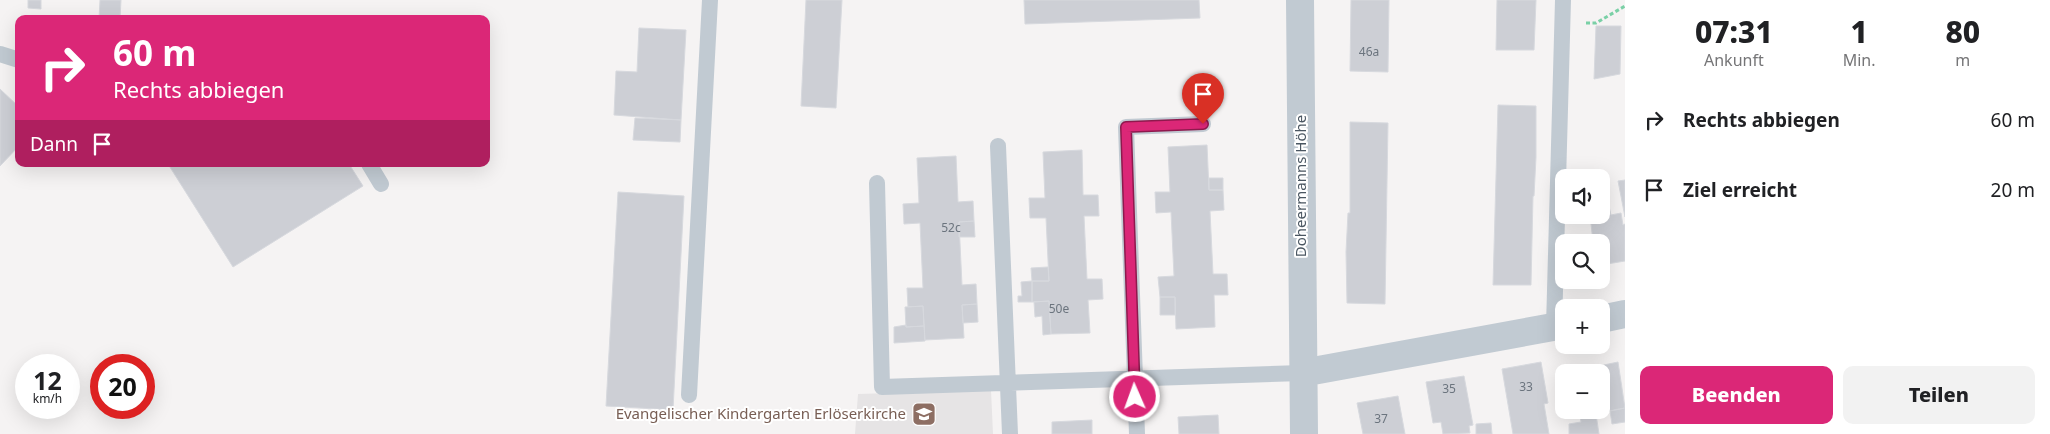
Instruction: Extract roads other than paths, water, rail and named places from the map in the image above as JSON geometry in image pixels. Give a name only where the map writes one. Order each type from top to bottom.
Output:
[{"type":"street","name":"Doheermanns Höhe","points":[[1300,0],[1304,434]]},
{"type":"street","points":[[1610,316],[1625,314]]},
{"type":"street","points":[[1302,372],[1555,327]]},
{"type":"lane","points":[[689,395],[710,0]]},
{"type":"lane","points":[[1559,299],[1563,0]]},
{"type":"lane","points":[[0,54],[15,59]]},
{"type":"lane","points":[[1137,434],[1126,127],[1203,124]]},
{"type":"lane","points":[[998,146],[1010,434]]},
{"type":"lane","points":[[371,167],[381,184]]},
{"type":"lane","points":[[877,183],[882,386],[1302,372]]},
{"type":"place","name":"Evangelischer Kindergarten Erlöserkirche","points":[[924,414]]}]
